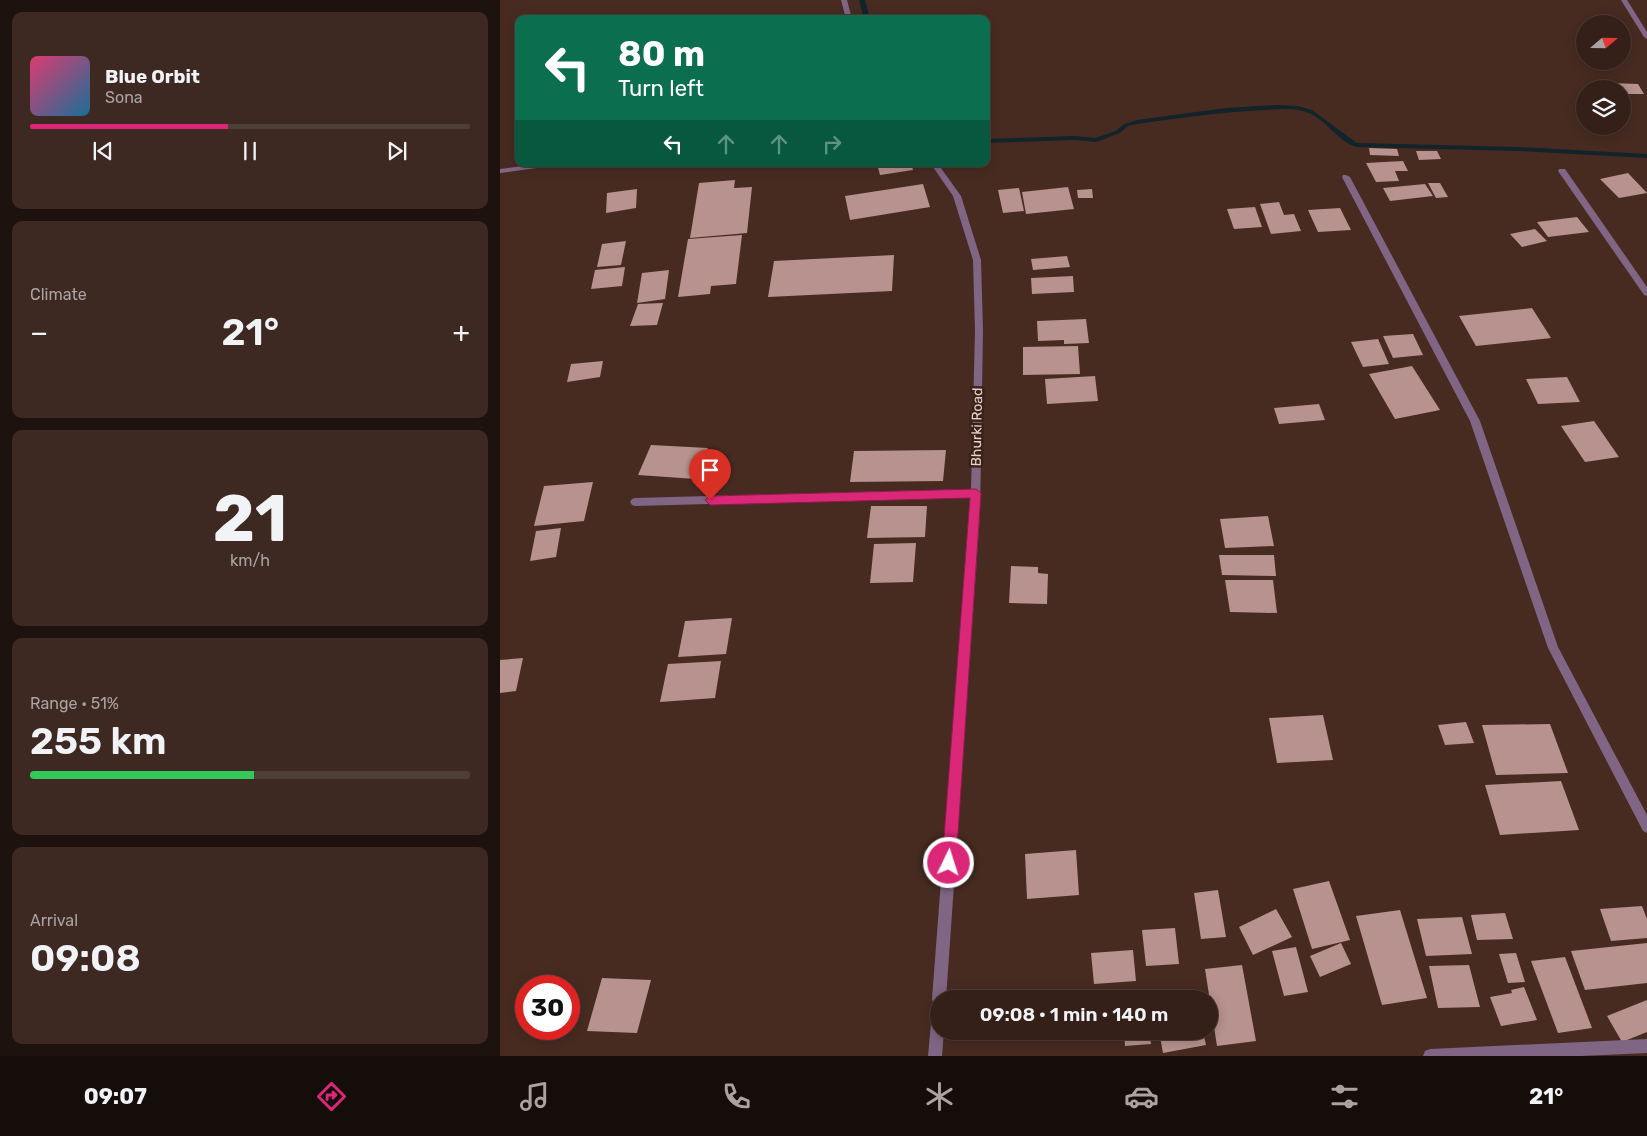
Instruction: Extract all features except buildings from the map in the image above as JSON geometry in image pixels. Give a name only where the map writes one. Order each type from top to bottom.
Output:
[{"type":"street","points":[[844,0],[848,15]]},
{"type":"street","points":[[1624,0],[1647,37]]},
{"type":"street","points":[[500,171],[530,167]]},
{"type":"street","name":"Bhurki Road","points":[[937,167],[957,196],[977,260],[979,331],[976,493],[940,990]]},
{"type":"street","points":[[1562,171],[1647,293]]},
{"type":"street","points":[[1346,177],[1475,421],[1553,648],[1647,827]]},
{"type":"street","points":[[635,502],[976,493]]},
{"type":"street","points":[[935,1056],[936,1040]]},
{"type":"street","points":[[1430,1056],[1647,1046]]},
{"type":"waterway","points":[[862,0],[866,15]]},
{"type":"waterway","points":[[990,141],[1074,138],[1096,140],[1118,132],[1126,125],[1137,122],[1226,110],[1277,107],[1310,111],[1356,145],[1518,149],[1647,156]]},
{"type":"route","points":[[710,500],[976,493],[949,863]]}]
